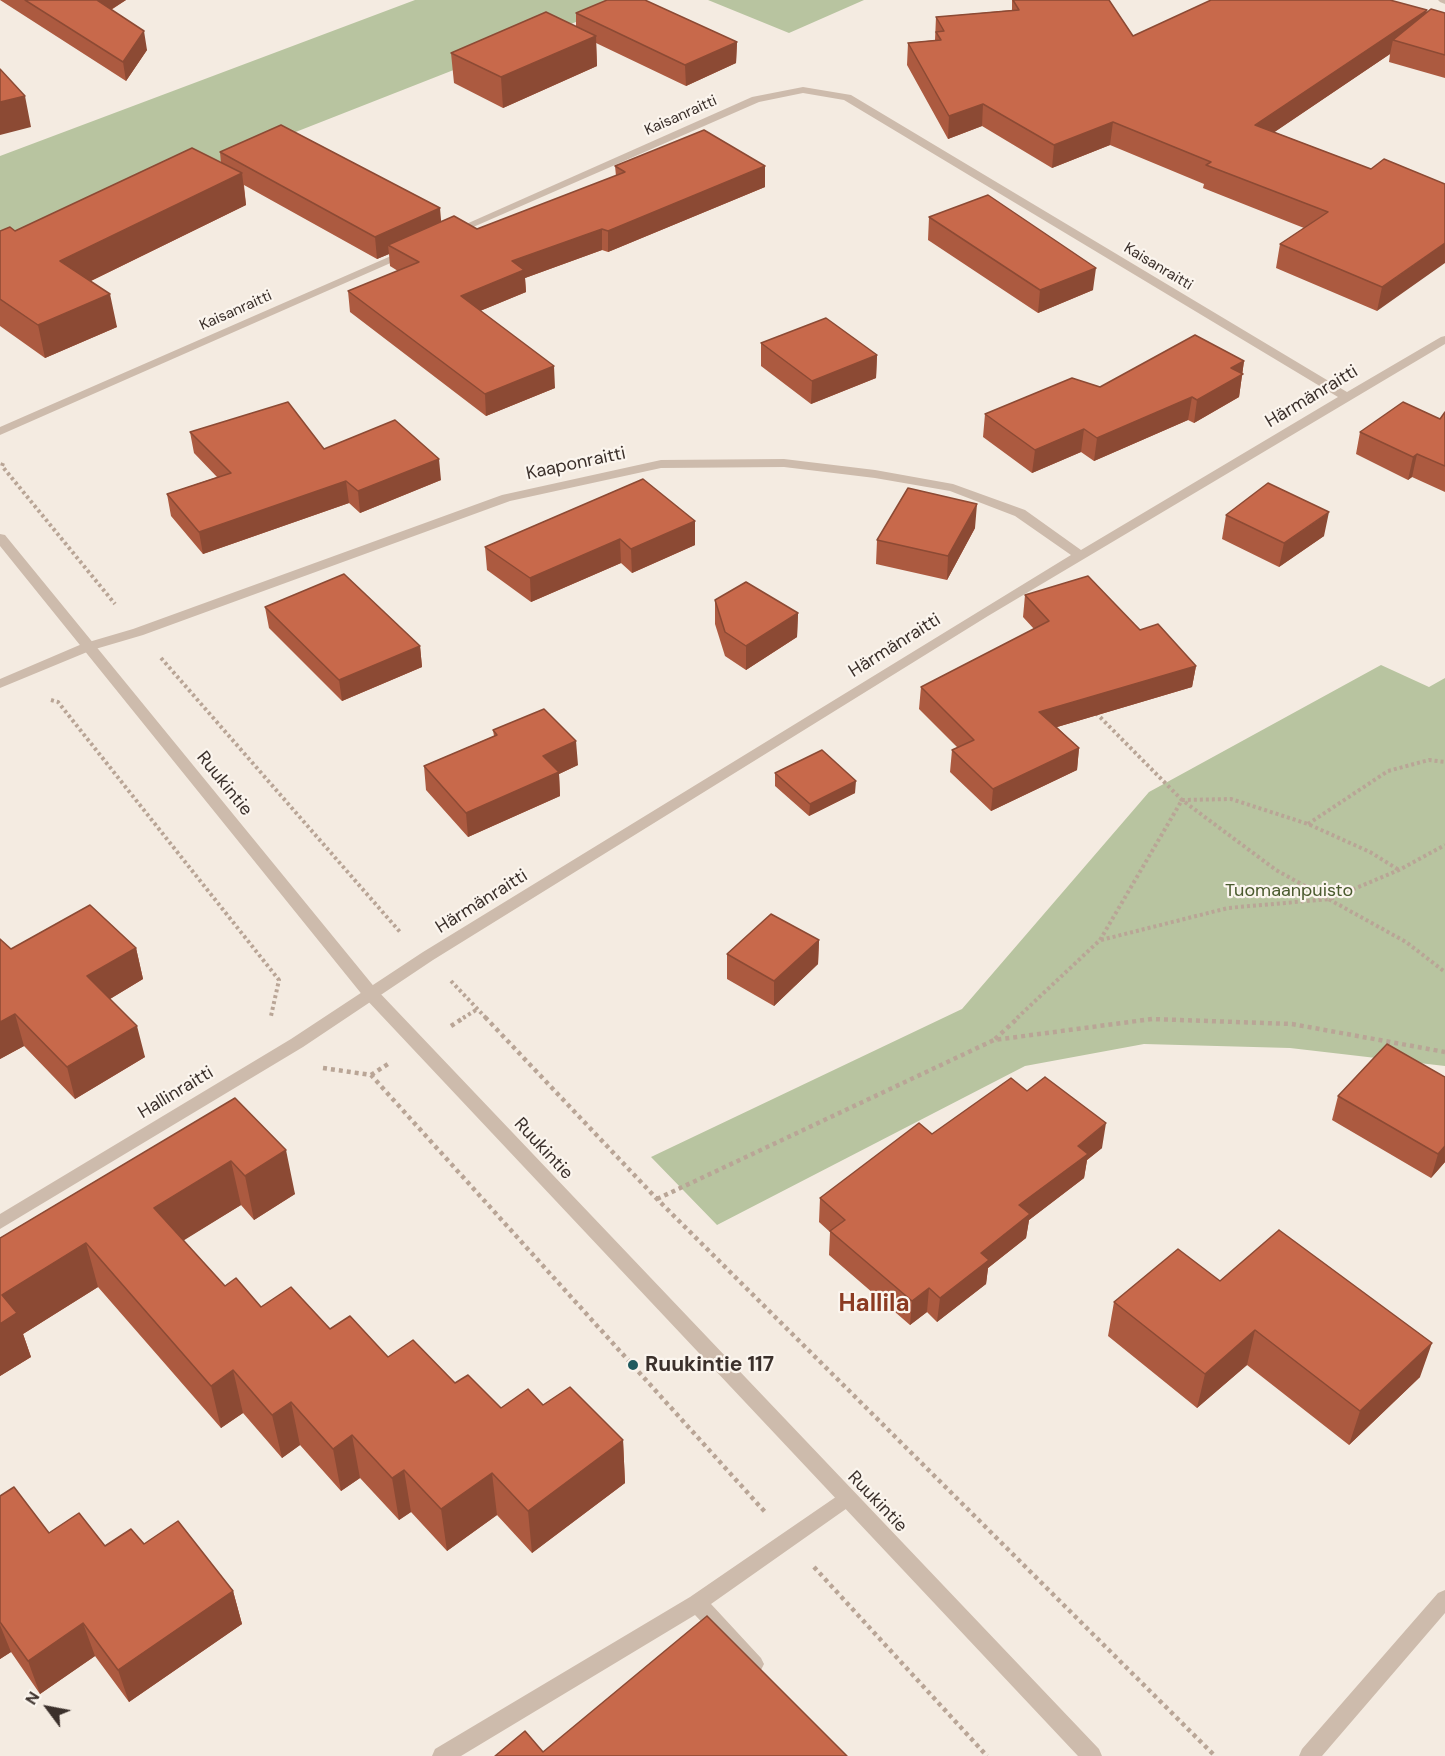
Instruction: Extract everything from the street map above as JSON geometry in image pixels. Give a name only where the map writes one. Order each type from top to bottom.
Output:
[{"type":"street","name":"Kaisanraitti","points":[[438,239],[756,99],[803,90],[847,97],[1346,398]]},
{"type":"street","name":"Kaisanraitti","points":[[0,431],[416,248]]},
{"type":"street","name":"Härmänraitti","points":[[370,993],[1080,555],[1445,339]]},
{"type":"street","name":"Kaaponraitti","points":[[6,680],[87,647],[138,632],[506,498],[661,464],[784,463],[875,474],[953,488],[1020,513],[1080,555]]},
{"type":"street","name":"Ruukintie","points":[[0,538],[370,993],[1092,1756]]},
{"type":"street","name":"Hallinraitti","points":[[0,1222],[297,1043],[370,993]]},
{"type":"street","points":[[442,1756],[697,1603],[846,1498]]},
{"type":"street","points":[[1310,1756],[1445,1599]]},
{"type":"street","points":[[697,1603],[769,1680]]},
{"type":"path","points":[[4,457],[2,466],[138,632],[242,747],[392,925],[428,956],[657,1199],[1215,1756]]},
{"type":"path","points":[[6,680],[23,692],[58,702],[279,980],[270,1015],[324,1069],[371,1075],[987,1756]]},
{"type":"path","points":[[1095,712],[1182,800],[1276,870],[1406,942],[1445,972]]},
{"type":"path","points":[[1308,824],[1388,771],[1429,760],[1445,762]]},
{"type":"path","points":[[1182,800],[1231,799],[1308,824],[1370,852],[1399,870]]},
{"type":"path","points":[[994,1040],[1100,940],[1182,800]]},
{"type":"path","points":[[1100,940],[1228,909],[1330,899],[1399,870],[1445,845]]},
{"type":"path","points":[[657,1199],[994,1040],[1152,1019],[1292,1024],[1445,1052]]},
{"type":"green space","points":[[415,0],[632,0],[0,248],[0,156]]},
{"type":"green space","points":[[708,0],[864,0],[789,33]]},
{"type":"green space","name":"Tuomaanpuisto","points":[[1381,665],[1429,687],[1445,678],[1445,1066],[1290,1048],[1144,1044],[1025,1066],[717,1225],[651,1157],[962,1009],[1149,792]]},
{"type":"building","points":[[25,0],[97,0],[144,31],[123,62]]},
{"type":"building","points":[[607,0],[645,0],[737,42],[685,65],[576,13]]},
{"type":"building","points":[[1013,0],[1109,0],[1133,36],[1211,0],[1390,0],[1427,10],[1255,125],[1371,169],[1384,159],[1445,184],[1445,243],[1382,287],[1280,244],[1328,212],[1206,165],[1211,162],[1113,122],[1054,145],[983,104],[949,116],[908,43],[941,40],[936,32],[944,31],[936,17],[1019,10]]},
{"type":"building","points":[[1431,9],[1445,13],[1445,55],[1393,40]]},
{"type":"building","points":[[546,12],[596,36],[501,77],[451,53]]},
{"type":"building","points":[[0,69],[25,96],[0,102]]},
{"type":"building","points":[[281,125],[440,208],[375,237],[220,152]]},
{"type":"building","points":[[704,130],[765,166],[608,231],[602,229],[512,261],[524,270],[461,296],[554,366],[485,394],[348,291],[419,262],[388,245],[454,216],[477,229],[625,172],[615,166]]},
{"type":"building","points":[[192,148],[242,173],[60,261],[110,294],[38,325],[0,299],[0,231],[10,227],[15,231]]},
{"type":"building","points":[[988,195],[1096,268],[1040,290],[929,217]]},
{"type":"building","points":[[826,318],[877,355],[812,381],[761,343]]},
{"type":"building","points":[[1195,335],[1244,361],[1231,368],[1243,374],[1197,400],[1192,397],[1097,438],[1084,429],[1035,450],[985,414],[1072,378],[1100,387]]},
{"type":"building","points":[[288,402],[324,449],[395,420],[439,459],[358,491],[346,481],[199,532],[167,494],[231,473],[190,432]]},
{"type":"building","points":[[1403,402],[1440,419],[1445,412],[1445,466],[1417,454],[1413,457],[1360,432]]},
{"type":"building","points":[[643,479],[695,521],[631,549],[620,539],[530,578],[485,547]]},
{"type":"building","points":[[1268,483],[1329,512],[1284,543],[1226,515]]},
{"type":"building","points":[[908,488],[977,504],[948,556],[877,540]]},
{"type":"building","points":[[344,574],[420,646],[339,680],[265,607]]},
{"type":"building","points":[[1088,576],[1140,630],[1158,624],[1196,666],[1039,712],[1079,748],[993,789],[952,750],[974,740],[921,687],[1049,621],[1025,595]]},
{"type":"building","points":[[746,582],[798,613],[746,646],[725,632],[715,600]]},
{"type":"building","points":[[544,709],[576,741],[543,756],[559,772],[466,813],[424,766],[497,735],[493,730]]},
{"type":"building","points":[[822,750],[856,781],[810,804],[775,773]]},
{"type":"building","points":[[90,905],[136,948],[87,976],[137,1026],[67,1067],[15,1014],[0,1022],[0,939],[11,949]]},
{"type":"building","points":[[771,914],[819,940],[774,981],[727,954]]},
{"type":"building","points":[[1387,1044],[1445,1077],[1445,1146],[1438,1154],[1338,1096]]},
{"type":"building","points":[[1045,1077],[1106,1123],[1078,1146],[1088,1154],[1019,1205],[1030,1214],[981,1253],[989,1260],[940,1298],[929,1288],[912,1301],[830,1231],[845,1220],[820,1198],[919,1123],[932,1134],[1011,1078],[1027,1091]]},
{"type":"building","points":[[235,1098],[286,1150],[245,1176],[231,1161],[154,1208],[225,1286],[236,1278],[261,1307],[291,1287],[330,1329],[350,1316],[388,1357],[413,1340],[455,1383],[468,1375],[501,1408],[528,1389],[543,1405],[570,1387],[623,1440],[528,1511],[492,1473],[441,1509],[404,1470],[392,1478],[352,1435],[333,1449],[291,1402],[272,1415],[233,1370],[211,1386],[86,1243],[2,1295],[17,1313],[0,1324],[0,1238]]},
{"type":"building","points":[[1279,1230],[1432,1343],[1360,1411],[1255,1330],[1205,1374],[1114,1302],[1178,1249],[1220,1281]]},
{"type":"building","points":[[14,1487],[49,1533],[79,1513],[105,1546],[131,1529],[144,1544],[178,1521],[233,1591],[118,1670],[83,1623],[28,1661],[0,1622],[0,1496]]},
{"type":"building","points":[[707,1616],[847,1756],[495,1756],[525,1731],[543,1752]]},
{"type":"place","name":"Ruukintie 117","points":[[633,1365]]},
{"type":"district","name":"Hallila","points":[[874,1305]]}]
